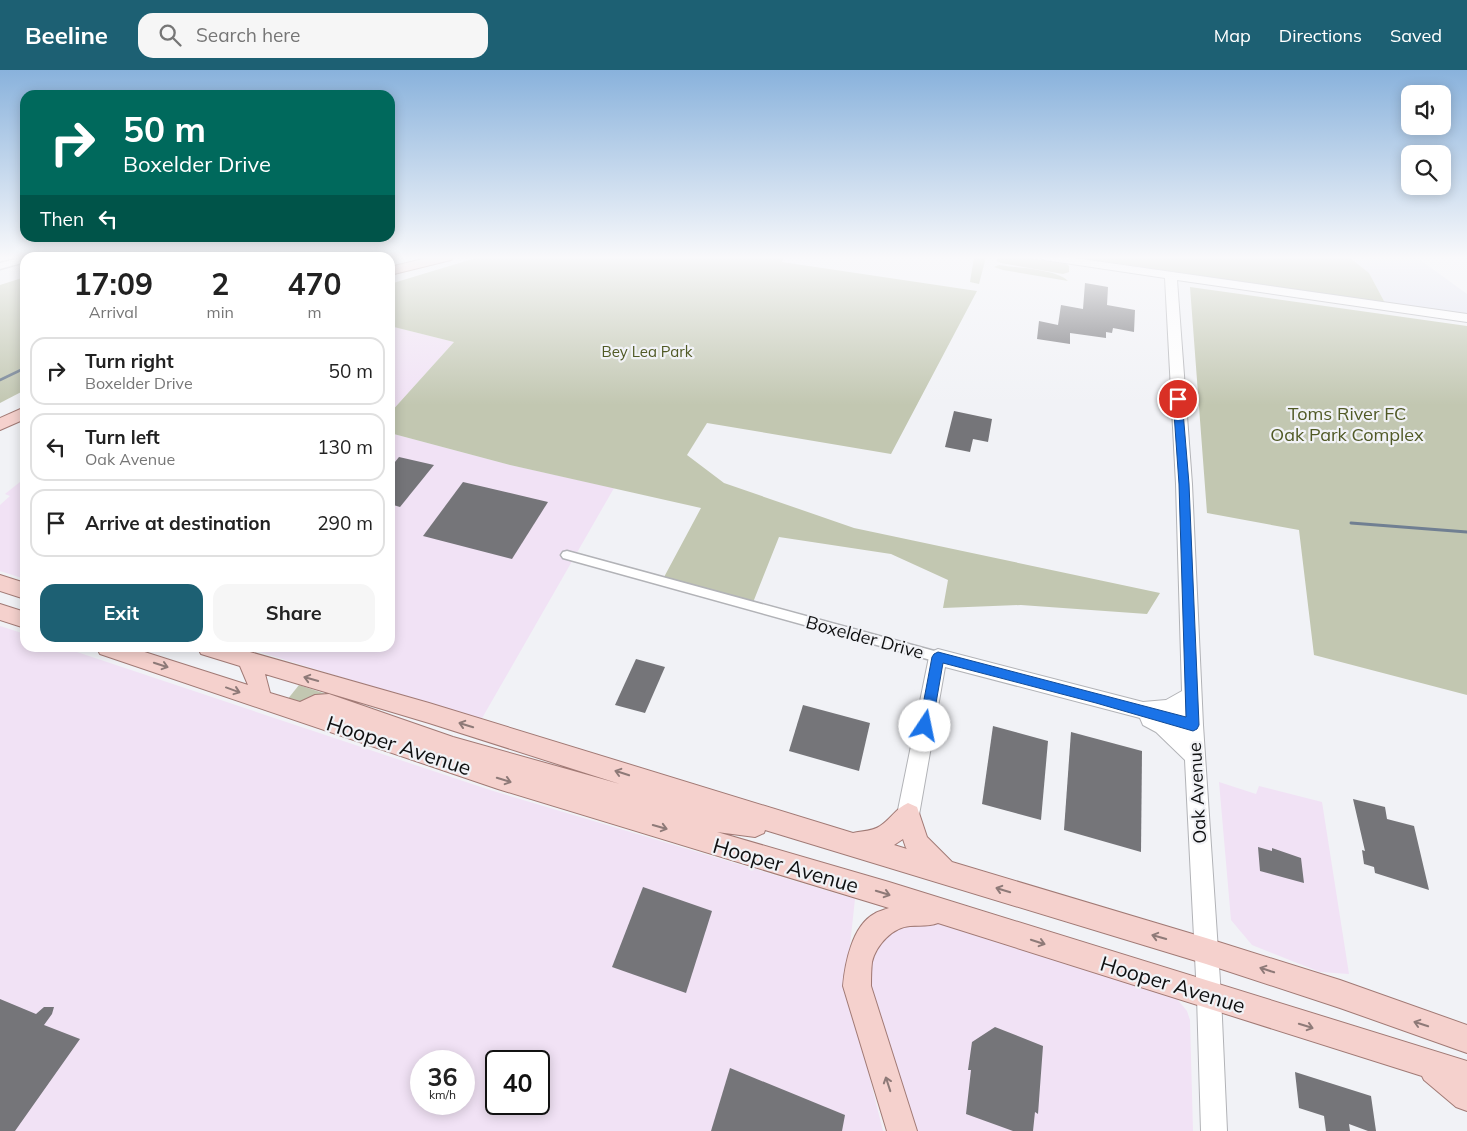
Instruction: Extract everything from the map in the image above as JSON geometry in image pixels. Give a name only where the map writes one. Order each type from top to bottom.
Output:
[{"type":"main road","points":[[2,422],[20,406]]},
{"type":"main road","points":[[2,422],[20,414]]},
{"type":"main road","points":[[0,583],[20,589]]},
{"type":"main road","points":[[0,600],[20,606]]},
{"type":"main road","points":[[0,612],[20,618]]},
{"type":"main road","name":"Hooper Avenue","points":[[119,652],[498,778],[951,914],[1467,1076]]},
{"type":"main road","name":"Hooper Avenue","points":[[221,652],[429,713],[802,830],[1206,950],[1467,1038]]},
{"type":"main road","points":[[249,661],[259,686],[260,699]]},
{"type":"main road","points":[[302,712],[315,705],[329,704],[452,748],[710,819],[802,830]]},
{"type":"main road","points":[[852,845],[878,840],[895,832],[908,815]]},
{"type":"main road","points":[[908,815],[913,839],[927,859],[948,873]]},
{"type":"main road","points":[[902,1131],[857,986],[859,961],[868,940],[882,924],[908,912],[951,914]]},
{"type":"main road","points":[[1425,1063],[1467,1096]]},
{"type":"street","name":"Oak Avenue","points":[[1173,307],[1184,484],[1194,755],[1209,996],[1214,1131]]},
{"type":"street","points":[[1389,307],[1467,318]]},
{"type":"street","name":"Boxelder Drive","points":[[567,555],[1193,725]]},
{"type":"street","points":[[908,815],[938,657]]},
{"type":"street","points":[[1140,710],[1155,707],[1168,708],[1192,695]]},
{"type":"street","points":[[1140,710],[1154,722],[1168,730],[1194,755]]},
{"type":"shaded area","points":[[1411,307],[1467,307],[1467,314]]},
{"type":"shaded area","points":[[395,327],[454,342],[395,407]]},
{"type":"shaded area","points":[[395,434],[510,465],[614,488],[481,720],[260,652],[395,652]]},
{"type":"shaded area","points":[[20,482],[20,577],[0,571],[0,505],[10,496],[5,494]]},
{"type":"shaded area","points":[[0,626],[20,632],[20,652],[77,652],[490,790],[855,899],[846,982],[883,1131],[0,1131]]},
{"type":"shaded area","points":[[1219,782],[1256,794],[1259,786],[1322,802],[1349,974],[1320,972],[1252,945],[1231,920]]},
{"type":"shaded area","points":[[940,922],[1171,995],[1177,999],[1187,1011],[1190,1020],[1193,1131],[911,1131],[867,990],[873,945],[895,924]]},
{"type":"green space","points":[[0,307],[20,307],[20,393],[0,403]]},
{"type":"green space","name":"Bey Lea Park","points":[[395,307],[969,307],[891,454],[707,423],[687,455],[724,483],[854,528],[1160,593],[1147,614],[1021,605],[943,608],[948,580],[891,554],[779,537],[752,605],[663,579],[701,508],[510,465],[395,434],[395,407],[454,342],[395,327]]},
{"type":"green space","name":"Toms River FC Oak Park Complex","points":[[1191,307],[1329,307],[1467,326],[1467,695],[1314,655],[1299,530],[1207,513]]},
{"type":"green space","points":[[299,685],[329,695],[303,703],[287,700]]},
{"type":"building","points":[[1061,307],[1083,309],[1083,307],[1115,307],[1135,310],[1134,332],[1113,328],[1112,333],[1106,332],[1106,338],[1070,333],[1070,344],[1037,339],[1039,321],[1058,325]]},
{"type":"building","points":[[954,411],[992,419],[988,442],[973,439],[970,452],[945,447]]},
{"type":"building","points":[[399,457],[434,465],[400,507],[395,506],[395,462]]},
{"type":"building","points":[[463,482],[548,502],[512,559],[423,536]]},
{"type":"building","points":[[636,659],[665,667],[645,713],[615,705]]},
{"type":"building","points":[[803,705],[870,723],[859,771],[789,751]]},
{"type":"building","points":[[993,726],[1048,741],[1041,820],[982,804]]},
{"type":"building","points":[[1071,732],[1142,751],[1141,852],[1064,830]]},
{"type":"building","points":[[1353,799],[1385,807],[1387,819],[1414,826],[1429,890],[1375,873],[1374,867],[1364,864],[1362,850],[1365,851]]},
{"type":"building","points":[[1258,847],[1272,851],[1272,848],[1301,858],[1304,883],[1260,871]]},
{"type":"building","points":[[643,887],[712,911],[686,993],[612,967]]},
{"type":"building","points":[[0,999],[36,1014],[44,1007],[54,1007],[52,1014],[44,1025],[80,1039],[15,1131],[0,1131]]},
{"type":"building","points":[[995,1027],[1043,1046],[1038,1114],[1035,1112],[1033,1131],[1013,1131],[966,1114],[971,1070],[968,1070],[972,1042]]},
{"type":"building","points":[[730,1068],[845,1115],[842,1131],[711,1131]]},
{"type":"building","points":[[1295,1072],[1371,1096],[1376,1131],[1368,1131],[1349,1124],[1350,1131],[1326,1131],[1324,1116],[1299,1108]]},
{"type":"waterway","points":[[0,380],[20,370]]},
{"type":"waterway","points":[[1351,523],[1467,532]]},
{"type":"route","points":[[925,726],[938,657],[1193,725],[1184,484],[1178,399]]}]
